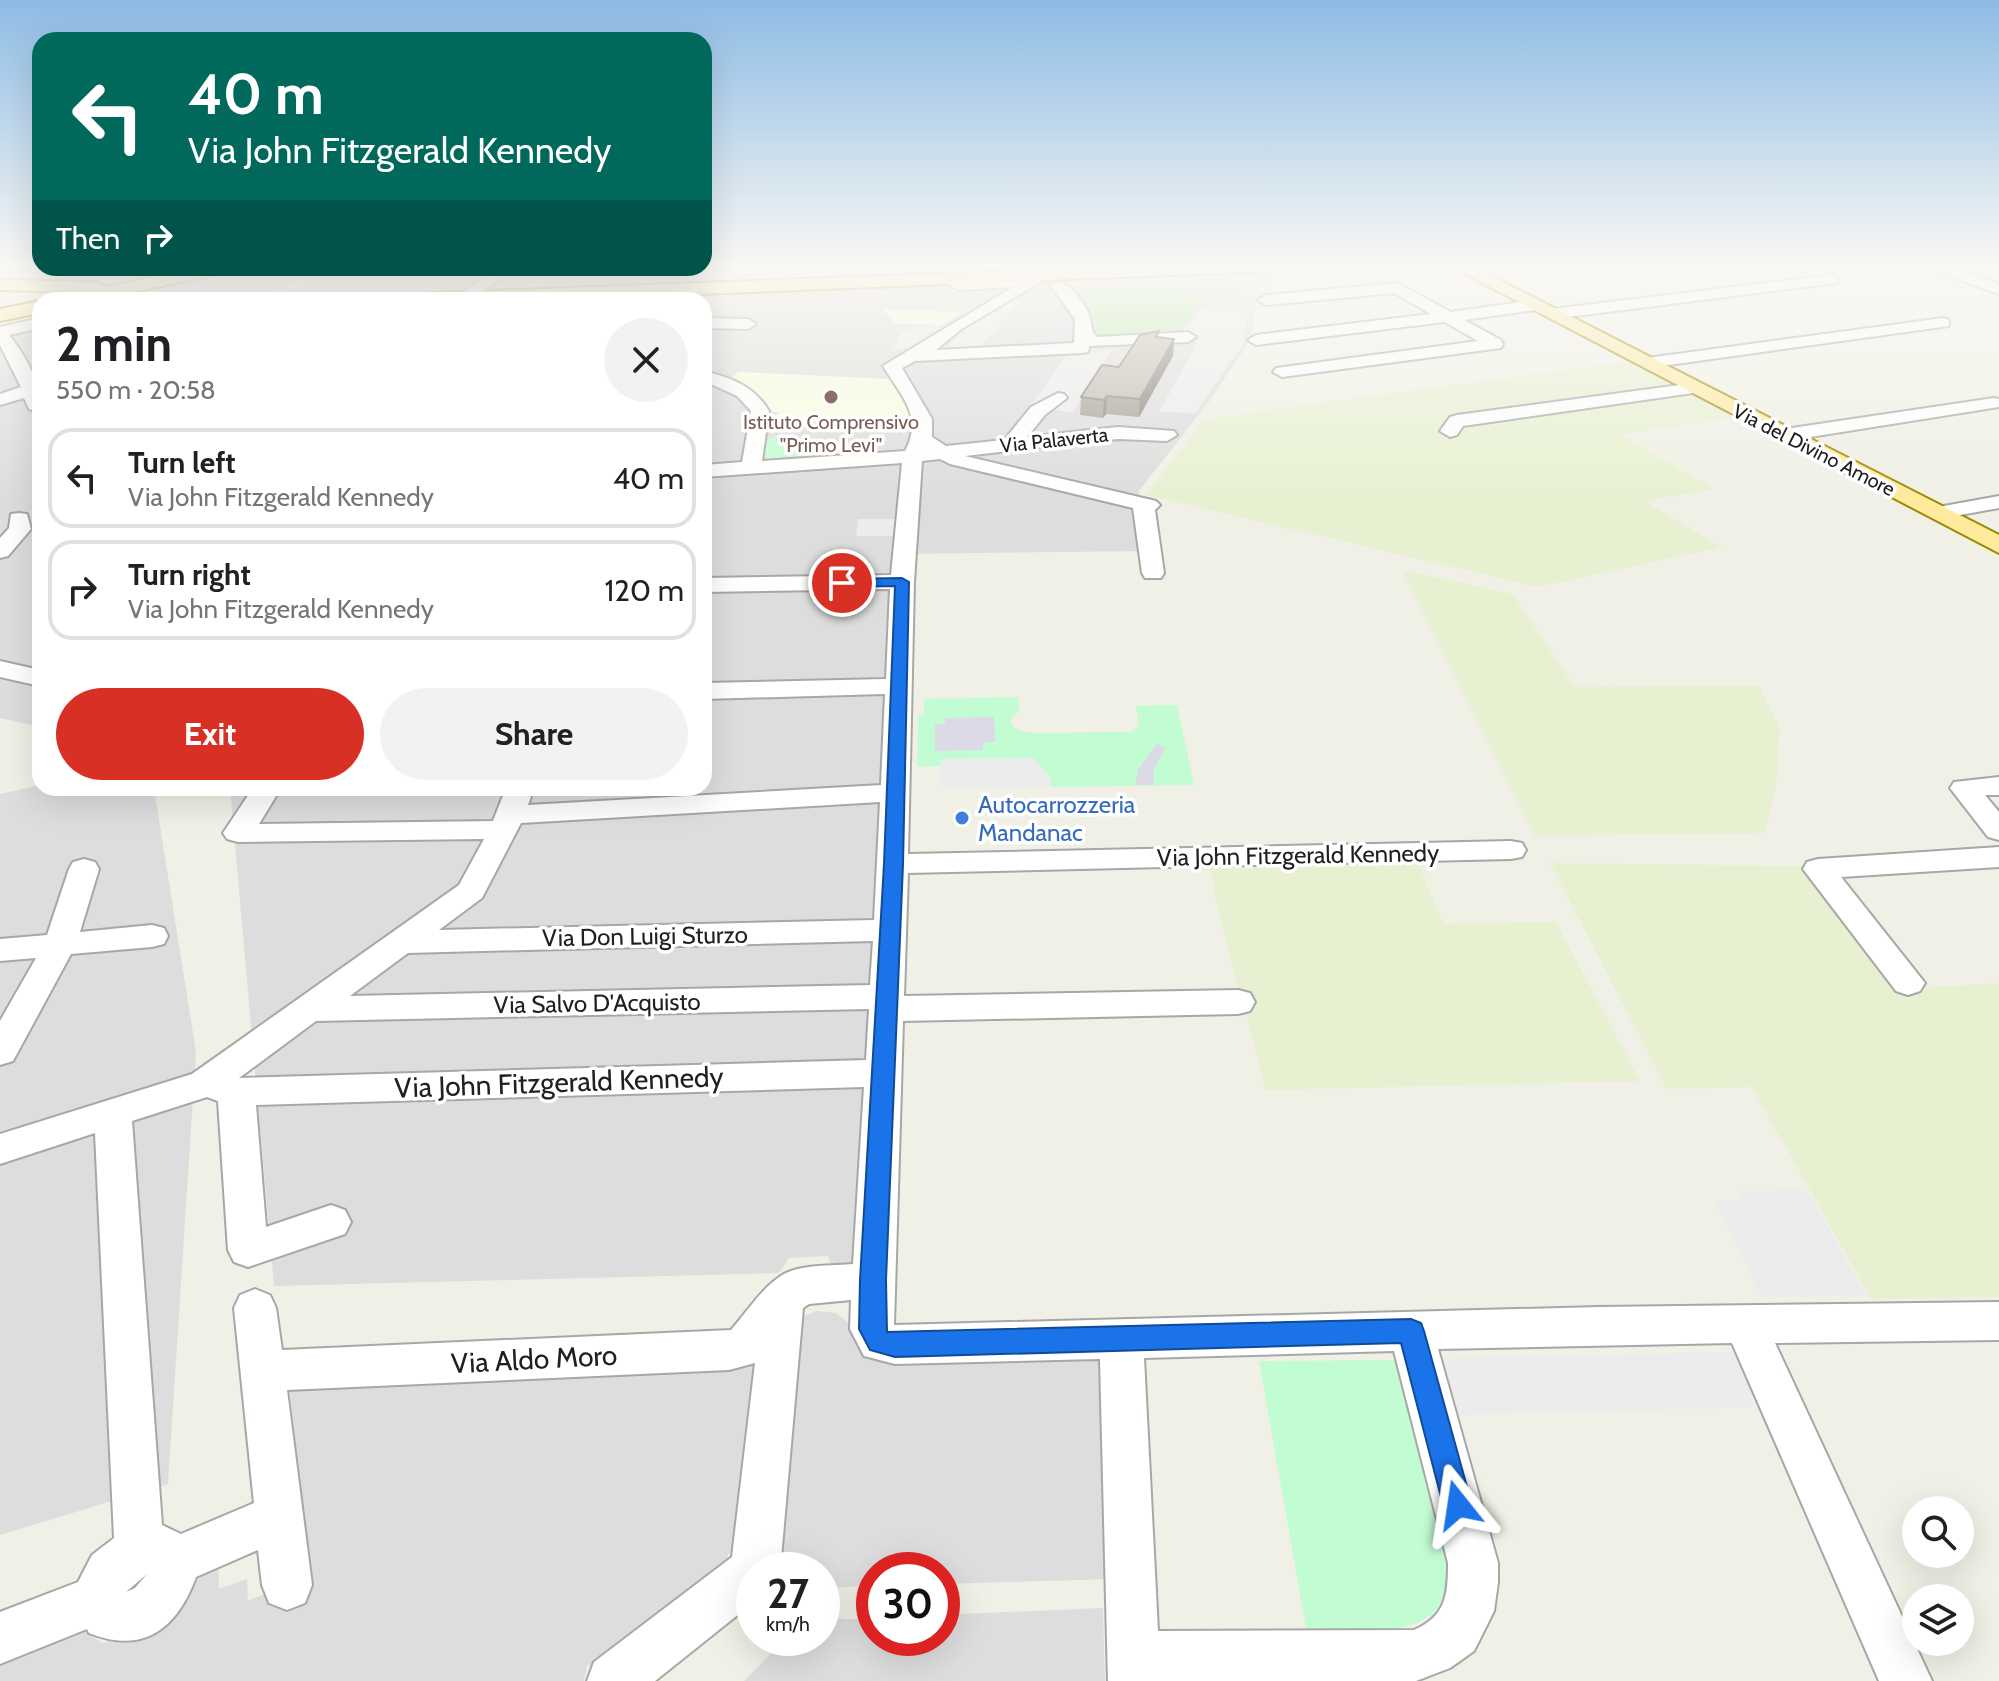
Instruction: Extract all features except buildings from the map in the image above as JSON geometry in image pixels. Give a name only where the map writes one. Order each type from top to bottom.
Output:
[{"type":"main road","name":"Via del Divino Amore","points":[[1611,344],[1999,545]]},
{"type":"street","points":[[9,344],[21,361],[32,394]]},
{"type":"street","points":[[929,344],[891,367],[923,419],[917,446],[902,582],[893,864],[873,1280],[872,1329],[879,1342],[895,1345],[1411,1331],[1999,1321]]},
{"type":"street","points":[[910,356],[1064,344]]},
{"type":"street","points":[[1282,372],[1492,344]]},
{"type":"street","points":[[1647,363],[1784,344]]},
{"type":"street","points":[[0,368],[21,361]]},
{"type":"street","points":[[712,379],[748,394],[760,411],[751,467]]},
{"type":"street","points":[[1450,431],[1457,421],[1694,388]]},
{"type":"street","points":[[0,400],[31,390]]},
{"type":"street","points":[[1012,443],[1038,411],[1058,398]]},
{"type":"street","points":[[1785,435],[1997,398]]},
{"type":"street","name":"Via Palaverta","points":[[941,453],[1126,432],[1167,435]]},
{"type":"street","name":"Via Palaverta","points":[[712,470],[917,446],[957,460],[1146,504],[1153,573]]},
{"type":"street","points":[[1938,513],[1999,502]]},
{"type":"street","points":[[0,551],[20,529],[20,518]]},
{"type":"street","points":[[712,585],[902,582]]},
{"type":"street","points":[[0,669],[32,676]]},
{"type":"street","points":[[712,691],[898,686]]},
{"type":"street","points":[[1999,786],[1964,788],[1999,831]]},
{"type":"street","points":[[262,796],[238,833],[512,811],[895,793]]},
{"type":"street","points":[[0,1149],[113,1114],[220,1088],[307,1009],[471,891],[512,811]]},
{"type":"street","name":"Via John Fitzgerald Kennedy","points":[[893,864],[1511,850]]},
{"type":"street","points":[[1908,983],[1818,869],[1999,857]]},
{"type":"street","points":[[0,1052],[60,945],[84,869]]},
{"type":"street","name":"Via Don Luigi Sturzo","points":[[400,942],[890,930]]},
{"type":"street","points":[[0,950],[152,936]]},
{"type":"street","points":[[886,1003],[1238,1002]]},
{"type":"street","name":"Via Salvo D'Acquisto","points":[[307,1009],[886,1003]]},
{"type":"street","name":"Via John Fitzgerald Kennedy","points":[[220,1088],[883,1073]]},
{"type":"street","points":[[220,1088],[248,1250],[331,1222]]},
{"type":"street","points":[[113,1114],[157,1556]]},
{"type":"street","points":[[756,1552],[783,1300],[799,1287],[873,1280]]},
{"type":"street","name":"Via Aldo Moro","points":[[262,1371],[729,1350],[744,1347],[783,1300]]},
{"type":"street","points":[[255,1308],[287,1585]]},
{"type":"street","points":[[1745,1324],[1906,1681]]},
{"type":"street","points":[[1121,1339],[1134,1669],[1414,1656],[1436,1649],[1456,1635],[1469,1618],[1473,1563],[1411,1331]]},
{"type":"street","points":[[0,1638],[99,1599],[106,1576],[116,1565],[157,1556],[279,1516]]},
{"type":"street","points":[[613,1681],[736,1584]]},
{"type":"shaded area","points":[[0,344],[32,344],[32,725],[0,718]]},
{"type":"shaded area","points":[[712,344],[1248,344],[1211,399],[1139,491],[1143,551],[900,554],[855,1265],[831,1265],[828,1256],[789,1258],[779,1273],[274,1286],[231,796],[712,796]]},
{"type":"shaded area","points":[[896,344],[918,344],[915,347],[893,350]]},
{"type":"shaded area","points":[[950,344],[982,344],[978,349],[943,352]]},
{"type":"shaded area","points":[[1196,344],[1242,344],[1196,413],[1159,412]]},
{"type":"shaded area","points":[[1113,349],[1072,412],[1029,408],[1066,356]]},
{"type":"shaded area","points":[[1636,360],[1740,416],[1620,435],[1715,489],[1644,501],[1721,547],[1538,587],[1146,495],[1205,419]]},
{"type":"shaded area","name":"Istituto Comprensivo \"Primo Levi\"","points":[[738,372],[889,379],[916,419],[903,429],[773,418],[779,413],[766,410],[764,401],[757,394],[730,379]]},
{"type":"shaded area","points":[[858,519],[899,519],[897,536],[856,536]]},
{"type":"shaded area","points":[[1402,570],[1513,594],[1575,687],[1759,686],[1780,730],[1776,785],[1765,833],[1535,836]]},
{"type":"shaded area","points":[[994,717],[995,742],[983,742],[983,750],[935,751],[935,724],[945,724],[945,718]]},
{"type":"shaded area","points":[[1157,744],[1166,747],[1154,769],[1154,785],[1135,785],[1138,769]]},
{"type":"shaded area","points":[[1034,758],[1050,777],[1051,787],[941,788],[941,759]]},
{"type":"shaded area","points":[[32,787],[32,796],[155,796],[196,1052],[168,1484],[0,1535],[0,794]]},
{"type":"shaded area","points":[[1414,855],[1444,924],[1556,922],[1640,1081],[1266,1090],[1223,930],[1207,857]]},
{"type":"shaded area","points":[[1550,863],[1800,866],[1901,989],[1999,983],[1999,1297],[1871,1299],[1752,1087],[1667,1089]]},
{"type":"shaded area","points":[[1807,1190],[1866,1296],[1761,1297],[1714,1200],[1744,1200],[1740,1191]]},
{"type":"shaded area","points":[[817,1311],[836,1313],[851,1325],[864,1348],[878,1360],[1112,1356],[1116,1579],[960,1583],[960,1552],[856,1552],[856,1587],[840,1587],[840,1552],[766,1552],[800,1318]]},
{"type":"shaded area","points":[[1737,1352],[1758,1396],[1749,1396],[1755,1407],[1454,1415],[1437,1359]]},
{"type":"shaded area","points":[[764,1363],[745,1536],[728,1555],[725,1573],[607,1665],[587,1665],[584,1681],[0,1681],[0,1648],[65,1618],[102,1643],[124,1640],[218,1555],[219,1589],[247,1579],[248,1601],[261,1595],[311,1593],[290,1392],[296,1383]]},
{"type":"shaded area","points":[[1103,1608],[1105,1681],[744,1681],[768,1656],[840,1656],[840,1619],[856,1619],[856,1656],[960,1656],[960,1614]]},
{"type":"green space","points":[[783,434],[815,449],[806,461],[764,461],[766,440]]},
{"type":"green space","points":[[1018,697],[1019,711],[1011,718],[1011,725],[1020,731],[1033,733],[1132,732],[1139,725],[1136,706],[1177,705],[1194,785],[1051,787],[1050,777],[1039,768],[941,760],[941,766],[917,767],[918,715],[924,715],[924,699]]},
{"type":"green space","points":[[1401,1360],[1450,1564],[1447,1589],[1439,1607],[1425,1619],[1407,1626],[1365,1631],[1306,1628],[1259,1361]]},
{"type":"place","name":"Istituto Comprensivo \"Primo Levi\"","points":[[831,397]]},
{"type":"place","name":"Autocarrozzeria Mandanac","points":[[962,818]]},
{"type":"route","points":[[842,583],[902,582],[893,864],[873,1280],[872,1329],[879,1342],[895,1345],[1411,1331],[1458,1505]]}]
